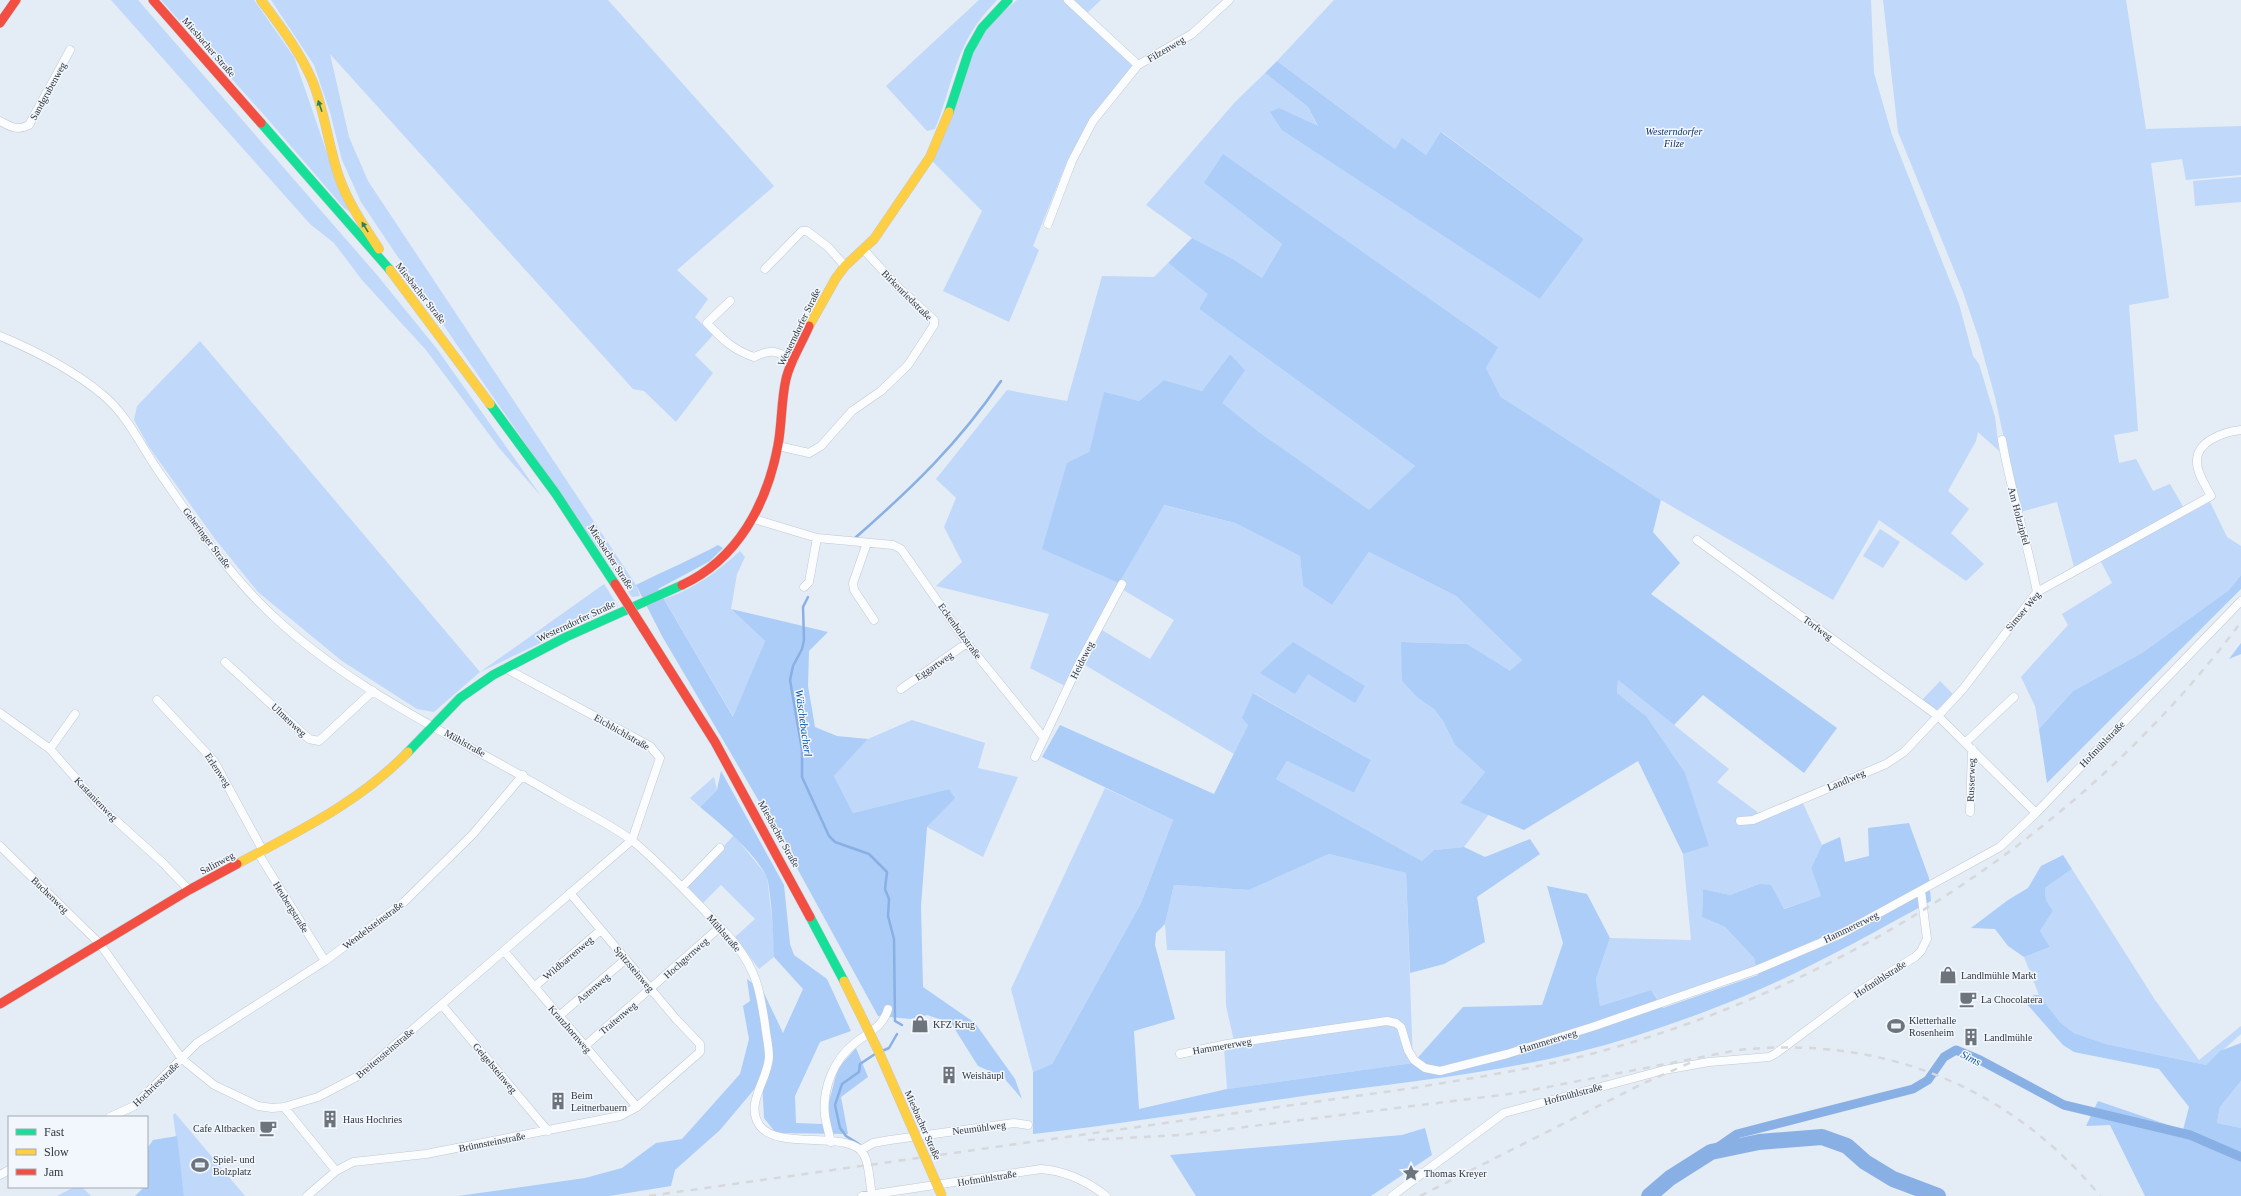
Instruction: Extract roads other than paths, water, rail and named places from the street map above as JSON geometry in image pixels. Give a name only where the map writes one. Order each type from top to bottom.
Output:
[{"type":"main road","points":[[0,23],[16,0]]},
{"type":"main road","name":"Miesbacher Straße","points":[[153,0],[401,283],[556,494],[715,742],[749,802],[844,981],[878,1050],[942,1196]]},
{"type":"main road","points":[[261,0],[290,40],[307,69],[322,113],[339,178],[357,215],[401,283]]},
{"type":"main road","name":"Westerndorfer Straße","points":[[432,725],[460,698],[505,668],[566,636],[690,581],[719,561],[735,546],[754,519],[768,482],[778,446],[783,388],[815,313],[845,266],[864,250],[930,157],[945,123],[969,51],[982,28],[1008,0]]},
{"type":"main road","name":"Salinweg","points":[[1,1000],[100,944],[189,890],[332,813],[384,775],[399,762],[432,725]]},
{"type":"street","name":"Filzenweg","points":[[1068,0],[1138,65],[1192,34],[1229,0]]},
{"type":"street","name":"Sandgrubenweg","points":[[0,121],[13,128],[21,129],[29,125],[70,50]]},
{"type":"street","points":[[1048,224],[1072,161],[1093,121],[1138,65]]},
{"type":"street","points":[[765,269],[802,231],[807,231],[828,247],[845,266]]},
{"type":"street","name":"Birkenriedstraße","points":[[778,446],[809,453],[821,446],[852,411],[881,391],[908,364],[934,325],[934,320],[899,288],[864,250]]},
{"type":"street","points":[[730,301],[707,323],[724,340],[739,352],[754,357],[766,351],[772,351],[794,360]]},
{"type":"street","name":"Geheringer Straße","points":[[0,336],[69,370],[104,396],[125,418],[209,543],[266,610],[340,670],[372,691],[432,725]]},
{"type":"street","name":"Simser Weg","points":[[1938,716],[1963,689],[2037,592],[2211,496],[2199,472],[2197,462],[2201,447],[2211,440],[2241,430]]},
{"type":"street","name":"Am Holzzipfel","points":[[2002,440],[2008,475],[2029,552],[2037,592]]},
{"type":"street","name":"Eckenholzstraße","points":[[754,519],[817,538],[893,545],[901,548],[967,644],[1044,738]]},
{"type":"street","points":[[804,587],[809,582],[817,538]]},
{"type":"street","name":"Torfweg","points":[[1697,540],[1938,716]]},
{"type":"street","points":[[867,543],[853,583],[854,590],[874,620]]},
{"type":"street","name":"Heideweg","points":[[1035,757],[1078,666],[1122,584]]},
{"type":"street","name":"Hofmühlstraße","points":[[1392,1196],[1504,1113],[1664,1070],[1709,1062],[1769,1057],[1776,1054],[1861,990],[1915,957],[1922,951],[1927,934],[1921,891],[1991,853],[2036,813],[2241,600]]},
{"type":"street","name":"Eggartweg","points":[[901,689],[967,644]]},
{"type":"street","name":"Ulmenweg","points":[[225,662],[309,739],[319,741],[372,691]]},
{"type":"street","name":"Eichbichlstraße","points":[[505,668],[650,746],[660,758],[632,840]]},
{"type":"street","points":[[1966,742],[2014,697]]},
{"type":"street","name":"Erlenweg","points":[[158,700],[214,761],[261,852]]},
{"type":"street","name":"Kastanienweg","points":[[0,713],[50,749],[100,806],[162,862],[189,890]]},
{"type":"street","points":[[50,749],[76,714]]},
{"type":"street","points":[[1938,716],[1966,742],[2036,813]]},
{"type":"street","name":"Landlweg","points":[[1740,821],[1753,820],[1886,764],[1904,752],[1938,716]]},
{"type":"street","name":"Mühlstraße","points":[[432,725],[523,775],[632,840],[682,887],[735,944],[753,969],[758,984],[769,1061],[755,1104],[758,1123],[763,1129],[777,1138],[831,1142],[855,1146],[861,1150]]},
{"type":"street","name":"Russerweg","points":[[1970,812],[1972,749]]},
{"type":"street","name":"Wendelsteinstraße","points":[[197,1043],[324,961],[404,902],[473,834],[523,775]]},
{"type":"street","name":"Breitensteinstraße","points":[[100,944],[182,1058],[204,1078],[230,1094],[258,1106],[284,1107],[318,1097],[360,1075],[632,840]]},
{"type":"street","name":"Buchenweg","points":[[0,846],[100,944]]},
{"type":"street","points":[[682,887],[720,848]]},
{"type":"street","name":"Heubergstraße","points":[[261,852],[324,961]]},
{"type":"street","name":"Hammererweg","points":[[1180,1054],[1227,1044],[1387,1021],[1396,1023],[1402,1027],[1408,1050],[1414,1060],[1425,1068],[1440,1071],[1507,1054],[1595,1026],[1756,970],[1841,934],[1921,891]]},
{"type":"street","name":"Spitzsteinweg","points":[[570,893],[626,960],[700,1044]]},
{"type":"street","name":"Hochgernweg","points":[[651,989],[720,927]]},
{"type":"street","name":"Wildbarrenweg","points":[[534,987],[601,930]]},
{"type":"street","name":"Kranzhornweg","points":[[504,951],[637,1107]]},
{"type":"street","name":"Astenweg","points":[[559,1016],[626,960]]},
{"type":"street","name":"Traitenweg","points":[[585,1046],[651,989]]},
{"type":"street","name":"Geigelsteinweg","points":[[442,1005],[548,1132]]},
{"type":"street","points":[[831,1142],[825,1114],[827,1085],[830,1076],[854,1044],[881,1025],[886,1019],[888,1009]]},
{"type":"street","name":"Hochriesstraße","points":[[112,1116],[134,1106],[197,1043]]},
{"type":"street","name":"Brünnsteinstraße","points":[[307,1196],[336,1171],[353,1162],[426,1154],[548,1132],[620,1116],[637,1107],[700,1052],[700,1044]]},
{"type":"street","points":[[284,1107],[336,1171]]},
{"type":"street","name":"Neumühlweg","points":[[861,1150],[873,1143],[890,1140],[1014,1124],[1028,1125]]},
{"type":"street","points":[[861,1150],[864,1154],[872,1194]]},
{"type":"street","name":"Hofmühlstraße","points":[[862,1196],[1042,1170],[1058,1170],[1072,1175],[1106,1196]]},
{"type":"waterway","points":[[855,538],[896,502],[951,445],[985,404],[1001,381]]},
{"type":"waterway","name":"Wäschebacherl","points":[[808,597],[803,607],[804,640],[802,649],[793,666],[790,680],[802,750],[802,777],[829,836],[835,842],[869,854],[887,872],[885,889],[889,899],[888,916],[894,939],[895,1021],[902,1025]]},
{"type":"waterway","name":"Wäschebacherl","points":[[882,1051],[889,1048],[897,1034]]},
{"type":"waterway","name":"Sims","points":[[1711,1152],[1737,1134],[1913,1089],[1928,1080],[1944,1057],[1956,1050],[1980,1060],[2064,1105],[2190,1135],[2241,1157]]},
{"type":"waterway","name":"Wäschebacherl","points":[[859,1144],[846,1136],[840,1128],[835,1105],[842,1084],[859,1072],[860,1064],[875,1054]]},
{"type":"waterway","name":"Sims","points":[[1649,1196],[1670,1178],[1711,1152],[1759,1142],[1822,1137],[1847,1146],[1865,1162],[1893,1179],[1938,1196]]},
{"type":"railway","points":[[649,1196],[1413,1088],[1502,1073],[1591,1054],[1685,1025],[1777,988],[1866,943],[1952,892],[2033,833],[2109,769],[2179,698],[2241,622]]},
{"type":"railway","points":[[1088,1140],[1181,1135],[1517,1093],[1738,1050],[1791,1047],[1842,1051],[1891,1060],[1938,1076],[1983,1097],[2025,1124],[2064,1157],[2100,1196]]},
{"type":"railway","points":[[1420,1196],[1644,1083],[1692,1062]]},
{"type":"place","name":"Landlmühle Markt","points":[[1948,975]]},
{"type":"place","name":"La Chocolatera","points":[[1968,999]]},
{"type":"place","name":"KFZ Krug","points":[[920,1024]]},
{"type":"place","name":"Kletterhalle Rosenheim","points":[[1896,1026]]},
{"type":"place","name":"Landlmühle","points":[[1971,1037]]},
{"type":"place","name":"Weishäupl","points":[[949,1075]]},
{"type":"place","name":"Beim Leitnerbauern","points":[[558,1101]]},
{"type":"place","name":"Haus Hochries","points":[[330,1119]]},
{"type":"place","name":"Cafe Altbacken","points":[[268,1128]]},
{"type":"place","name":"Spiel- und Bolzplatz","points":[[200,1165]]},
{"type":"place","name":"Thomas Kreyer","points":[[1411,1173]]},
{"type":"park label","name":"Westerndorfer Filze","points":[[1674,136]]}]
